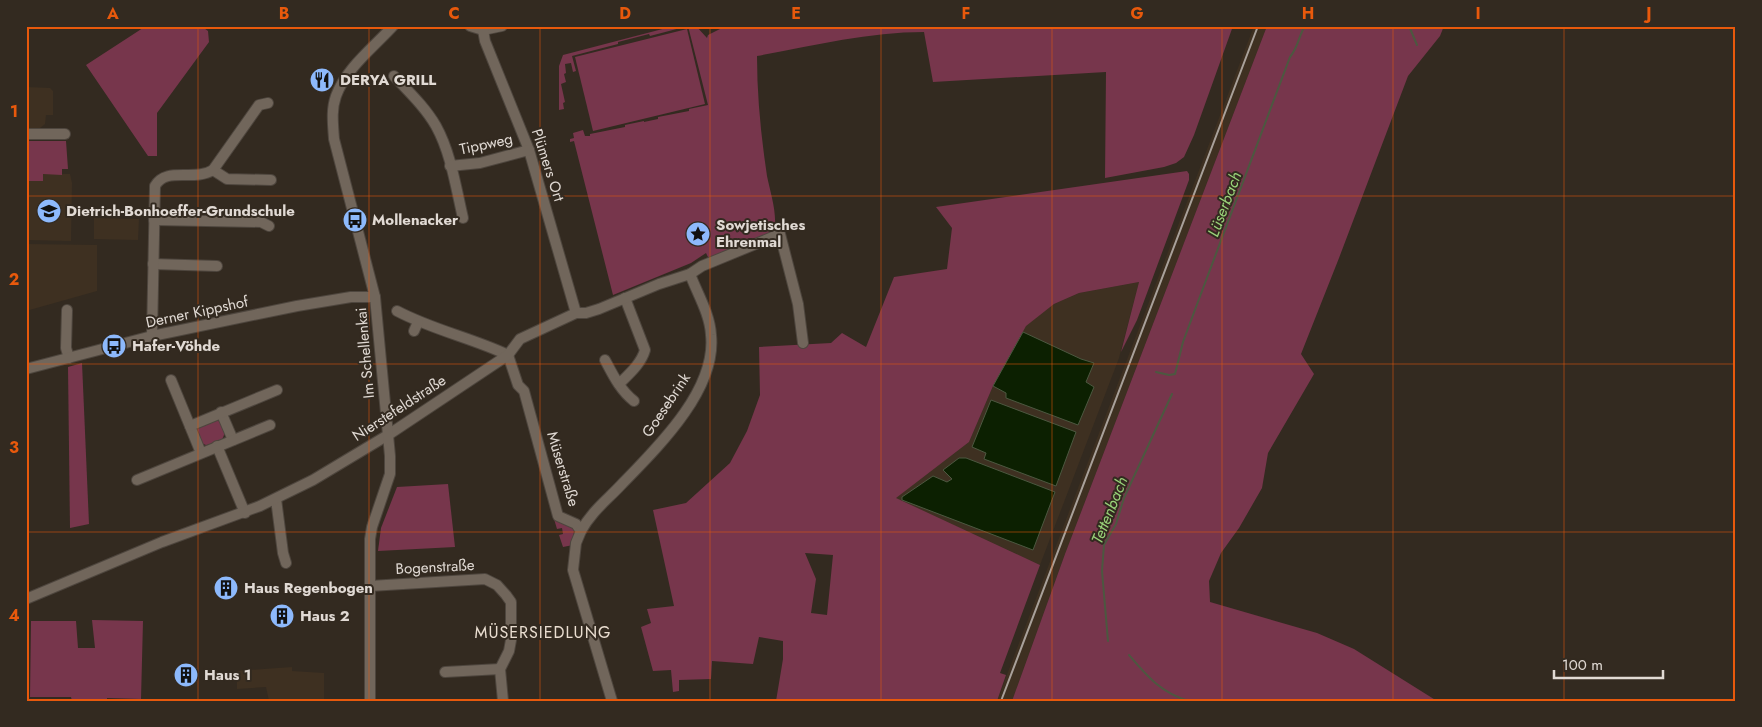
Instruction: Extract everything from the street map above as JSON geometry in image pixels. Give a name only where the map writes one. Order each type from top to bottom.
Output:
[{"type":"street","name":"Im Schellenkai","points":[[370,701],[371,534],[390,474],[388,435],[375,297],[334,139],[332,118],[336,95],[354,67],[393,26]]},
{"type":"street","points":[[470,26],[483,30],[502,26]]},
{"type":"street","name":"Plümers Ort","points":[[483,30],[485,41],[529,150],[576,313]]},
{"type":"street","name":"Tippweg","points":[[394,76],[430,117],[443,142],[463,218]]},
{"type":"street","points":[[152,336],[155,186],[159,179],[168,175],[200,176],[213,170],[260,105],[268,103]]},
{"type":"street","points":[[26,134],[65,134]]},
{"type":"street","name":"Tippweg","points":[[450,166],[487,162],[529,150]]},
{"type":"street","points":[[213,170],[227,179],[271,180]]},
{"type":"street","points":[[154,220],[261,222],[269,226]]},
{"type":"street","name":"Nierstefeldstraße","points":[[26,599],[162,542],[245,513],[276,499],[313,480],[388,435],[508,355],[520,339],[576,313],[586,314],[659,284],[690,274],[702,266],[780,234],[798,304],[803,343]]},
{"type":"street","points":[[153,264],[216,266]]},
{"type":"street","name":"Goesebrink","points":[[581,530],[588,518],[637,469],[673,427],[696,392],[708,368],[712,349],[709,321],[690,274]]},
{"type":"street","name":"Derner Kippshof","points":[[26,369],[152,336],[333,299],[375,297]]},
{"type":"street","points":[[619,384],[633,371],[643,357],[645,350],[625,298]]},
{"type":"street","points":[[67,310],[66,348],[69,358]]},
{"type":"street","points":[[397,311],[416,327],[508,355]]},
{"type":"street","name":"Müserstraße","points":[[508,355],[518,385],[524,391],[558,516],[576,524],[581,530]]},
{"type":"street","points":[[605,360],[626,394],[634,401]]},
{"type":"street","points":[[171,380],[202,453]]},
{"type":"street","points":[[190,426],[277,390]]},
{"type":"street","points":[[221,412],[233,440]]},
{"type":"street","points":[[137,480],[270,425]]},
{"type":"street","points":[[217,446],[245,513]]},
{"type":"street","points":[[276,499],[286,564]]},
{"type":"street","points":[[581,530],[576,543],[573,570],[612,701]]},
{"type":"street","name":"Bogenstraße","points":[[370,586],[485,579],[498,585],[511,602],[511,640],[509,651],[500,669],[503,701]]},
{"type":"street","points":[[445,672],[500,669]]},
{"type":"shaded area","points":[[146,26],[201,26],[208,31],[209,42],[157,113],[157,156],[148,156],[86,65]]},
{"type":"shaded area","points":[[674,26],[688,26],[618,42],[618,44],[572,56],[576,71],[573,72],[571,63],[565,64],[566,73],[564,74],[566,82],[561,84],[565,102],[563,103],[564,109],[559,110],[559,66],[563,55]]},
{"type":"shaded area","points":[[688,26],[696,26],[707,38],[708,35],[726,26],[1233,26],[1194,135],[1184,157],[1176,163],[1164,167],[1105,178],[1106,72],[933,82],[924,32],[861,37],[757,56],[761,131],[767,176],[775,213],[773,231],[769,235],[709,259],[706,253],[691,263],[613,295],[574,141],[570,142],[570,139],[574,138],[573,133],[583,130],[585,136],[590,136],[590,134],[658,119],[658,117],[708,105]]},
{"type":"shaded area","points":[[1254,26],[1267,26],[1065,554],[1012,701],[997,701]]},
{"type":"shaded area","points":[[1267,26],[1444,26],[1440,36],[1408,76],[1301,354],[1314,374],[1268,453],[1262,488],[1239,528],[1221,553],[1209,581],[1210,602],[1317,633],[1354,649],[1437,701],[1012,701],[1065,554]]},
{"type":"shaded area","points":[[687,29],[705,104],[593,131],[575,57]]},
{"type":"shaded area","points":[[26,87],[50,88],[53,91],[53,115],[46,115],[45,124],[40,128],[26,128]]},
{"type":"shaded area","points":[[26,141],[66,141],[68,169],[62,169],[62,175],[43,174],[43,181],[26,181]]},
{"type":"shaded area","points":[[1187,171],[1189,174],[1189,180],[1137,320],[1121,352],[1139,282],[1079,293],[1054,304],[1026,326],[993,386],[969,442],[896,498],[1040,565],[1000,673],[1006,675],[997,701],[776,701],[783,659],[783,641],[759,637],[753,664],[712,661],[711,679],[679,680],[679,691],[673,692],[671,670],[653,671],[641,627],[651,623],[647,609],[674,606],[653,510],[686,503],[730,463],[747,431],[760,395],[759,347],[831,343],[842,333],[866,347],[894,277],[947,269],[952,228],[936,207]],"holes":[[[805,553],[833,555],[827,615],[811,613],[816,579]]]},
{"type":"shaded area","name":"Dietrich-Bonhoeffer-Grundschule","points":[[26,174],[70,174],[72,183],[71,241],[26,240]]},
{"type":"shaded area","points":[[94,218],[139,219],[138,240],[94,239]]},
{"type":"shaded area","points":[[26,244],[97,245],[97,291],[26,311]]},
{"type":"shaded area","points":[[1139,282],[1119,358],[1040,565],[895,498],[969,442],[993,386],[1026,325],[1054,304],[1079,293]]},
{"type":"shaded area","points":[[1023,332],[1081,359],[1094,363],[1086,382],[1094,387],[1078,425],[1006,398],[1006,393],[993,386]]},
{"type":"shaded area","points":[[82,363],[89,524],[70,528],[68,367]]},
{"type":"shaded area","points":[[991,400],[1076,432],[1056,486],[984,459],[986,453],[972,447]]},
{"type":"shaded area","points":[[215,419],[220,422],[224,436],[217,442],[206,445],[201,443],[198,427]]},
{"type":"shaded area","points":[[959,458],[966,458],[1055,492],[1033,550],[902,500],[902,497],[933,476],[947,482],[952,479],[943,470]]},
{"type":"shaded area","points":[[448,484],[455,547],[378,551],[381,528],[397,487]]},
{"type":"shaded area","points":[[554,519],[574,529],[573,545],[563,547],[559,535],[563,534],[562,528],[557,529]]},
{"type":"shaded area","points":[[92,620],[143,621],[141,699],[107,698],[107,701],[72,701],[71,697],[30,697],[31,621],[76,621],[78,648],[95,648]]},
{"type":"shaded area","points":[[292,667],[292,671],[324,673],[324,701],[269,701],[266,687],[237,689],[237,671]]},
{"type":"waterway","name":"Lüserbach","points":[[1156,372],[1169,375],[1175,374],[1183,342],[1196,307],[1290,57],[1305,26]]},
{"type":"waterway","points":[[1409,26],[1417,45]]},
{"type":"waterway","name":"Tettenbach","points":[[1108,641],[1102,571],[1104,545],[1116,524],[1124,498],[1172,394]]},
{"type":"waterway","name":"Tettenbach","points":[[1129,655],[1155,683],[1179,698],[1189,701]]},
{"type":"railway","points":[[1001,701],[1258,26]]},
{"type":"place","name":"DERYA GRILL","points":[[322,80]]},
{"type":"place","name":"Dietrich-Bonhoeffer-Grundschule","points":[[49,211]]},
{"type":"place","name":"Mollenacker","points":[[355,220]]},
{"type":"place","name":"Sowjetisches Ehrenmal","points":[[698,234]]},
{"type":"place","name":"Hafer-Vöhde","points":[[114,346]]},
{"type":"place","name":"Haus Regenbogen","points":[[226,588]]},
{"type":"place","name":"Haus 2","points":[[282,616]]},
{"type":"place","name":"Haus 1","points":[[186,675]]},
{"type":"district","name":"MÜSERSIEDLUNG","points":[[543,632]]}]
